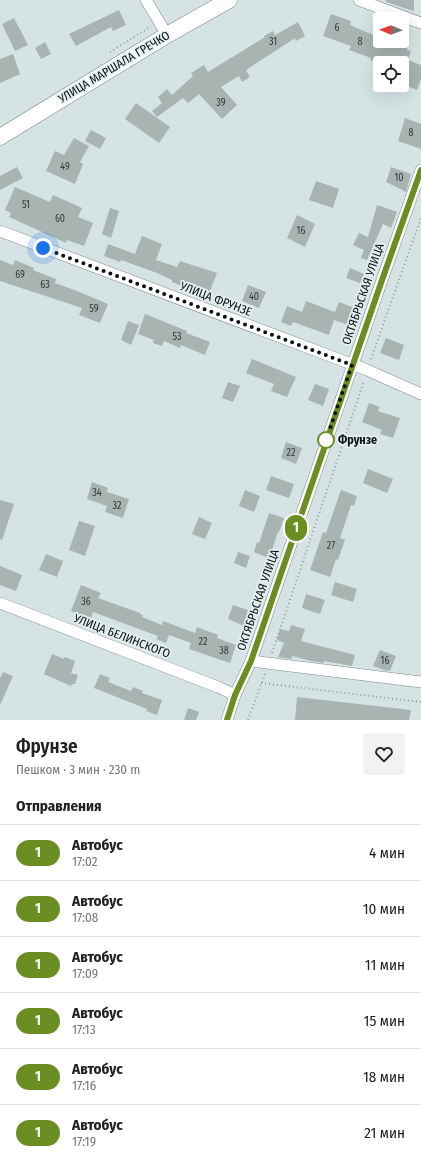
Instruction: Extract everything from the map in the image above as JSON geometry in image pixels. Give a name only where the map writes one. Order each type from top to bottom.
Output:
[{"type":"main road","name":"УЛИЦА МАРШАЛА ГРЕЧКО","points":[[0,137],[167,35],[229,0]]},
{"type":"street","points":[[146,0],[167,35]]},
{"type":"street","points":[[358,0],[421,23]]},
{"type":"street","name":"ОКТЯБРЬСКАЯ УЛИЦА","points":[[227,720],[235,695],[251,661],[352,365],[421,170]]},
{"type":"street","name":"УЛИЦА ФРУНЗЕ","points":[[0,231],[367,370],[421,394]]},
{"type":"street","name":"УЛИЦА БЕЛИНСКОГО","points":[[0,603],[218,687],[235,695]]},
{"type":"street","points":[[251,661],[421,682]]},
{"type":"path","points":[[248,720],[269,664],[367,370],[421,218]]},
{"type":"path","points":[[261,683],[421,702]]},
{"type":"building","points":[[386,0],[414,0],[414,11],[386,2]]},
{"type":"building","points":[[119,10],[126,25],[113,31],[111,27],[76,46],[69,34]]},
{"type":"building","points":[[331,14],[351,21],[350,25],[373,35],[373,48],[408,48],[407,50],[411,51],[409,57],[373,56],[373,61],[370,60],[371,58],[349,50],[351,46],[323,36]]},
{"type":"building","points":[[14,18],[28,45],[15,51],[2,24]]},
{"type":"building","points":[[298,22],[305,36],[296,41],[295,38],[246,70],[250,77],[242,82],[239,76],[221,87],[237,105],[222,119],[199,94],[188,103],[183,98],[157,117],[152,111],[162,103],[158,97],[167,89],[172,95],[193,76],[191,73],[204,65],[208,72],[273,31],[275,35]]},
{"type":"building","points":[[45,42],[51,54],[41,59],[35,48]]},
{"type":"building","points":[[13,54],[20,74],[0,83],[0,59]]},
{"type":"building","points":[[409,60],[421,65],[421,79],[417,90],[409,87]]},
{"type":"building","points":[[136,103],[170,127],[159,143],[125,119]]},
{"type":"building","points":[[405,118],[421,124],[421,149],[398,141]]},
{"type":"building","points":[[91,130],[106,138],[100,149],[85,141]]},
{"type":"building","points":[[74,138],[89,146],[80,162],[83,164],[75,184],[46,171],[55,151],[64,155]]},
{"type":"building","points":[[17,167],[23,178],[0,190],[0,176]]},
{"type":"building","points":[[391,167],[411,174],[406,192],[386,182]]},
{"type":"building","points":[[316,181],[339,189],[333,208],[309,200]]},
{"type":"building","points":[[15,187],[50,202],[53,195],[82,208],[78,217],[93,223],[84,246],[67,240],[66,243],[9,217],[11,213],[5,210]]},
{"type":"building","points":[[377,205],[397,212],[391,228],[383,224],[367,260],[361,258],[364,250],[353,245],[359,233],[368,237]]},
{"type":"building","points":[[110,208],[119,211],[111,238],[102,234]]},
{"type":"building","points":[[297,215],[315,224],[305,247],[287,238]]},
{"type":"building","points":[[142,236],[162,244],[156,260],[177,267],[180,261],[217,273],[208,296],[172,282],[172,280],[157,273],[121,260],[120,262],[104,256],[108,244],[135,254]]},
{"type":"building","points":[[0,260],[13,265],[15,260],[34,268],[33,270],[56,279],[55,283],[108,304],[100,323],[79,315],[82,308],[0,281]]},
{"type":"building","points":[[350,268],[364,274],[360,283],[346,278]]},
{"type":"building","points":[[248,285],[266,292],[259,308],[242,301]]},
{"type":"building","points":[[306,301],[335,312],[339,302],[360,310],[354,327],[334,320],[329,335],[293,322],[291,326],[281,322],[287,306],[302,312]]},
{"type":"building","points":[[145,314],[187,331],[186,333],[210,342],[205,355],[181,345],[180,348],[164,341],[162,346],[153,343],[154,340],[138,334]]},
{"type":"building","points":[[128,321],[139,325],[131,345],[121,340]]},
{"type":"building","points":[[386,338],[404,345],[399,360],[380,353]]},
{"type":"building","points":[[252,359],[296,377],[287,397],[271,391],[274,384],[246,373]]},
{"type":"building","points":[[228,382],[240,386],[233,402],[222,398]]},
{"type":"building","points":[[315,384],[329,389],[323,406],[308,400]]},
{"type":"building","points":[[369,403],[380,407],[378,411],[400,418],[393,438],[380,434],[382,430],[362,422]]},
{"type":"building","points":[[286,442],[302,448],[296,464],[281,458]]},
{"type":"building","points":[[368,469],[393,479],[387,493],[363,483]]},
{"type":"building","points":[[271,476],[294,484],[289,498],[266,490]]},
{"type":"building","points":[[92,482],[108,488],[107,492],[129,499],[123,518],[105,512],[107,506],[87,499]]},
{"type":"building","points":[[245,490],[260,496],[254,512],[239,506]]},
{"type":"building","points":[[341,490],[357,496],[354,506],[351,505],[340,538],[345,540],[338,560],[336,559],[330,577],[310,570],[323,532],[326,533]]},
{"type":"building","points":[[0,500],[14,504],[2,540],[0,539]]},
{"type":"building","points":[[269,513],[284,518],[269,558],[254,552],[257,542],[259,543]]},
{"type":"building","points":[[199,517],[212,523],[205,539],[192,534]]},
{"type":"building","points":[[79,521],[95,526],[85,556],[69,550]]},
{"type":"building","points":[[238,552],[250,556],[246,568],[234,563]]},
{"type":"building","points":[[46,554],[63,561],[57,577],[39,570]]},
{"type":"building","points":[[0,566],[22,575],[16,591],[0,585]]},
{"type":"building","points":[[335,582],[357,589],[353,602],[331,595]]},
{"type":"building","points":[[81,585],[101,593],[98,598],[140,613],[143,615],[142,617],[162,625],[163,621],[195,633],[197,627],[218,635],[217,638],[236,645],[230,663],[189,649],[191,643],[169,635],[166,643],[156,639],[158,636],[93,612],[91,619],[71,611]]},
{"type":"building","points":[[306,594],[325,600],[320,614],[302,608]]},
{"type":"building","points":[[233,605],[248,610],[244,626],[228,619]]},
{"type":"building","points":[[291,625],[305,629],[301,641],[355,655],[352,666],[324,661],[324,663],[311,661],[292,656],[292,659],[278,657],[284,643],[277,640],[280,629],[289,631]]},
{"type":"building","points":[[380,650],[396,656],[390,671],[373,666]]},
{"type":"building","points":[[52,654],[64,659],[65,657],[75,661],[71,673],[78,675],[75,684],[72,684],[71,686],[44,674]]},
{"type":"building","points":[[3,672],[13,676],[0,705],[0,678]]},
{"type":"building","points":[[100,674],[110,678],[108,682],[131,691],[133,687],[143,691],[142,693],[162,700],[157,715],[146,711],[147,709],[94,688]]},
{"type":"building","points":[[297,697],[411,710],[409,720],[295,720]]},
{"type":"building","points":[[188,708],[199,712],[196,720],[184,720]]},
{"type":"bus line","name":"1","points":[[227,720],[235,695],[251,661],[421,170]]},
{"type":"place","name":"Фрунзе","points":[[326,440]]},
{"type":"route","points":[[43,248],[352,365],[326,440]]}]
